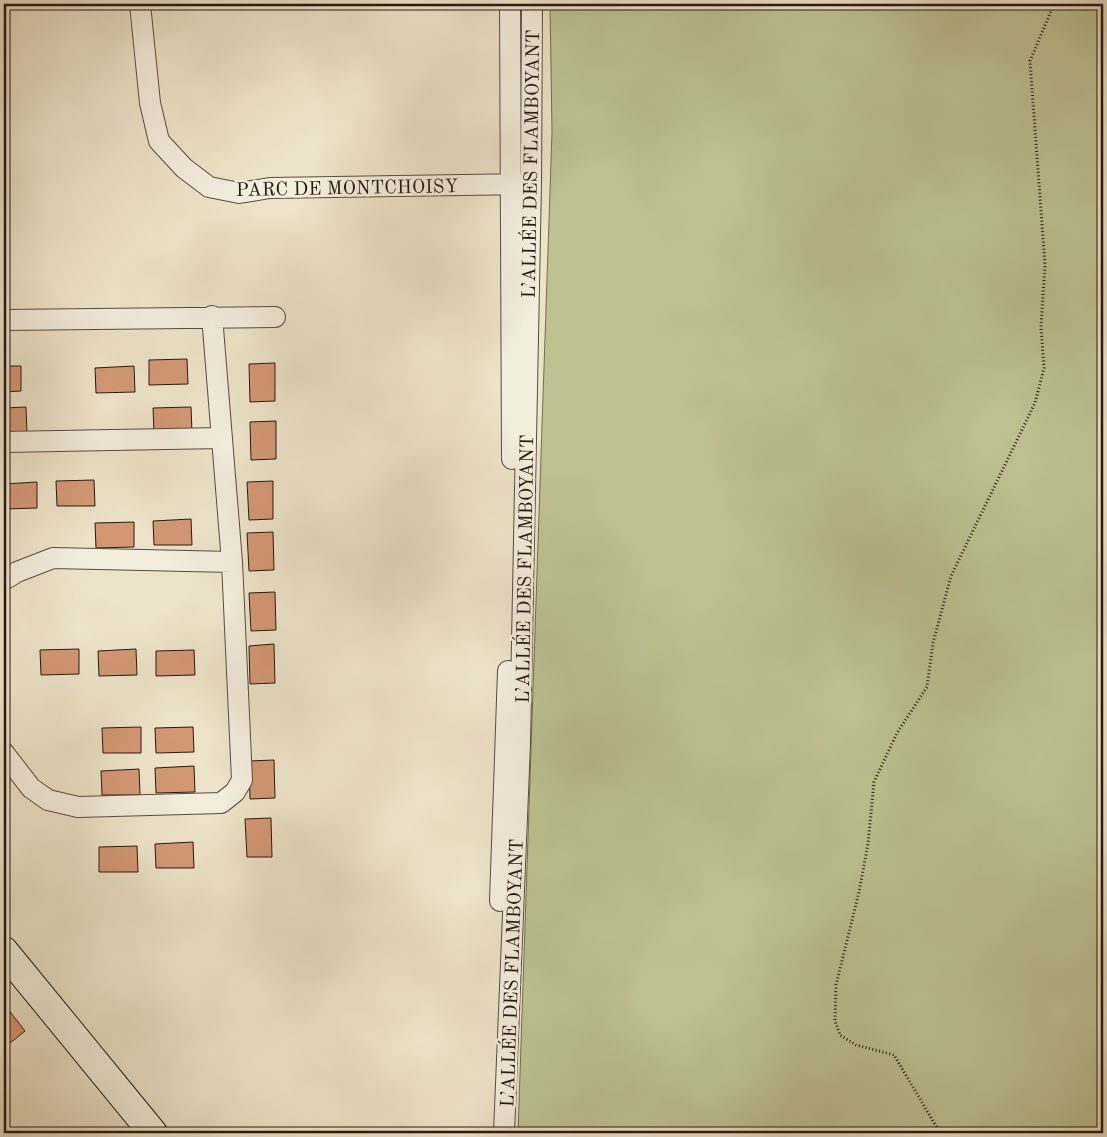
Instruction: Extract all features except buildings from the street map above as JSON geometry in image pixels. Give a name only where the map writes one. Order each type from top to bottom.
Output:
[{"type":"main road","points":[[4,951],[153,1133]]},
{"type":"street","name":"PARC DE MONTCHOISY","points":[[140,4],[150,104],[159,141],[178,162],[209,187],[239,193],[270,188],[522,184]]},
{"type":"street","name":"L’ALLÉE DES FLAMBOYANT","points":[[504,1133],[520,744],[522,184],[510,4]]},
{"type":"street","name":"L’ALLÉE DES FLAMBOYANT","points":[[492,1133],[512,554],[522,184],[532,4]]},
{"type":"street","points":[[4,320],[212,316],[275,317]]},
{"type":"street","points":[[4,754],[31,788],[48,800],[78,806],[221,803],[235,792],[242,780],[232,562],[212,316]]},
{"type":"street","points":[[4,442],[222,438]]},
{"type":"street","points":[[4,580],[17,572],[53,558],[232,562]]},
{"type":"path","points":[[940,1133],[894,1055],[856,1045],[840,1034],[835,1021],[836,985],[859,892],[868,844],[874,782],[897,733],[926,687],[933,643],[951,576],[1035,403],[1044,368],[1041,327],[1045,265],[1030,61],[1054,4]]},
{"type":"green space","points":[[550,4],[1103,4],[1103,1133],[518,1133],[552,132]]}]
